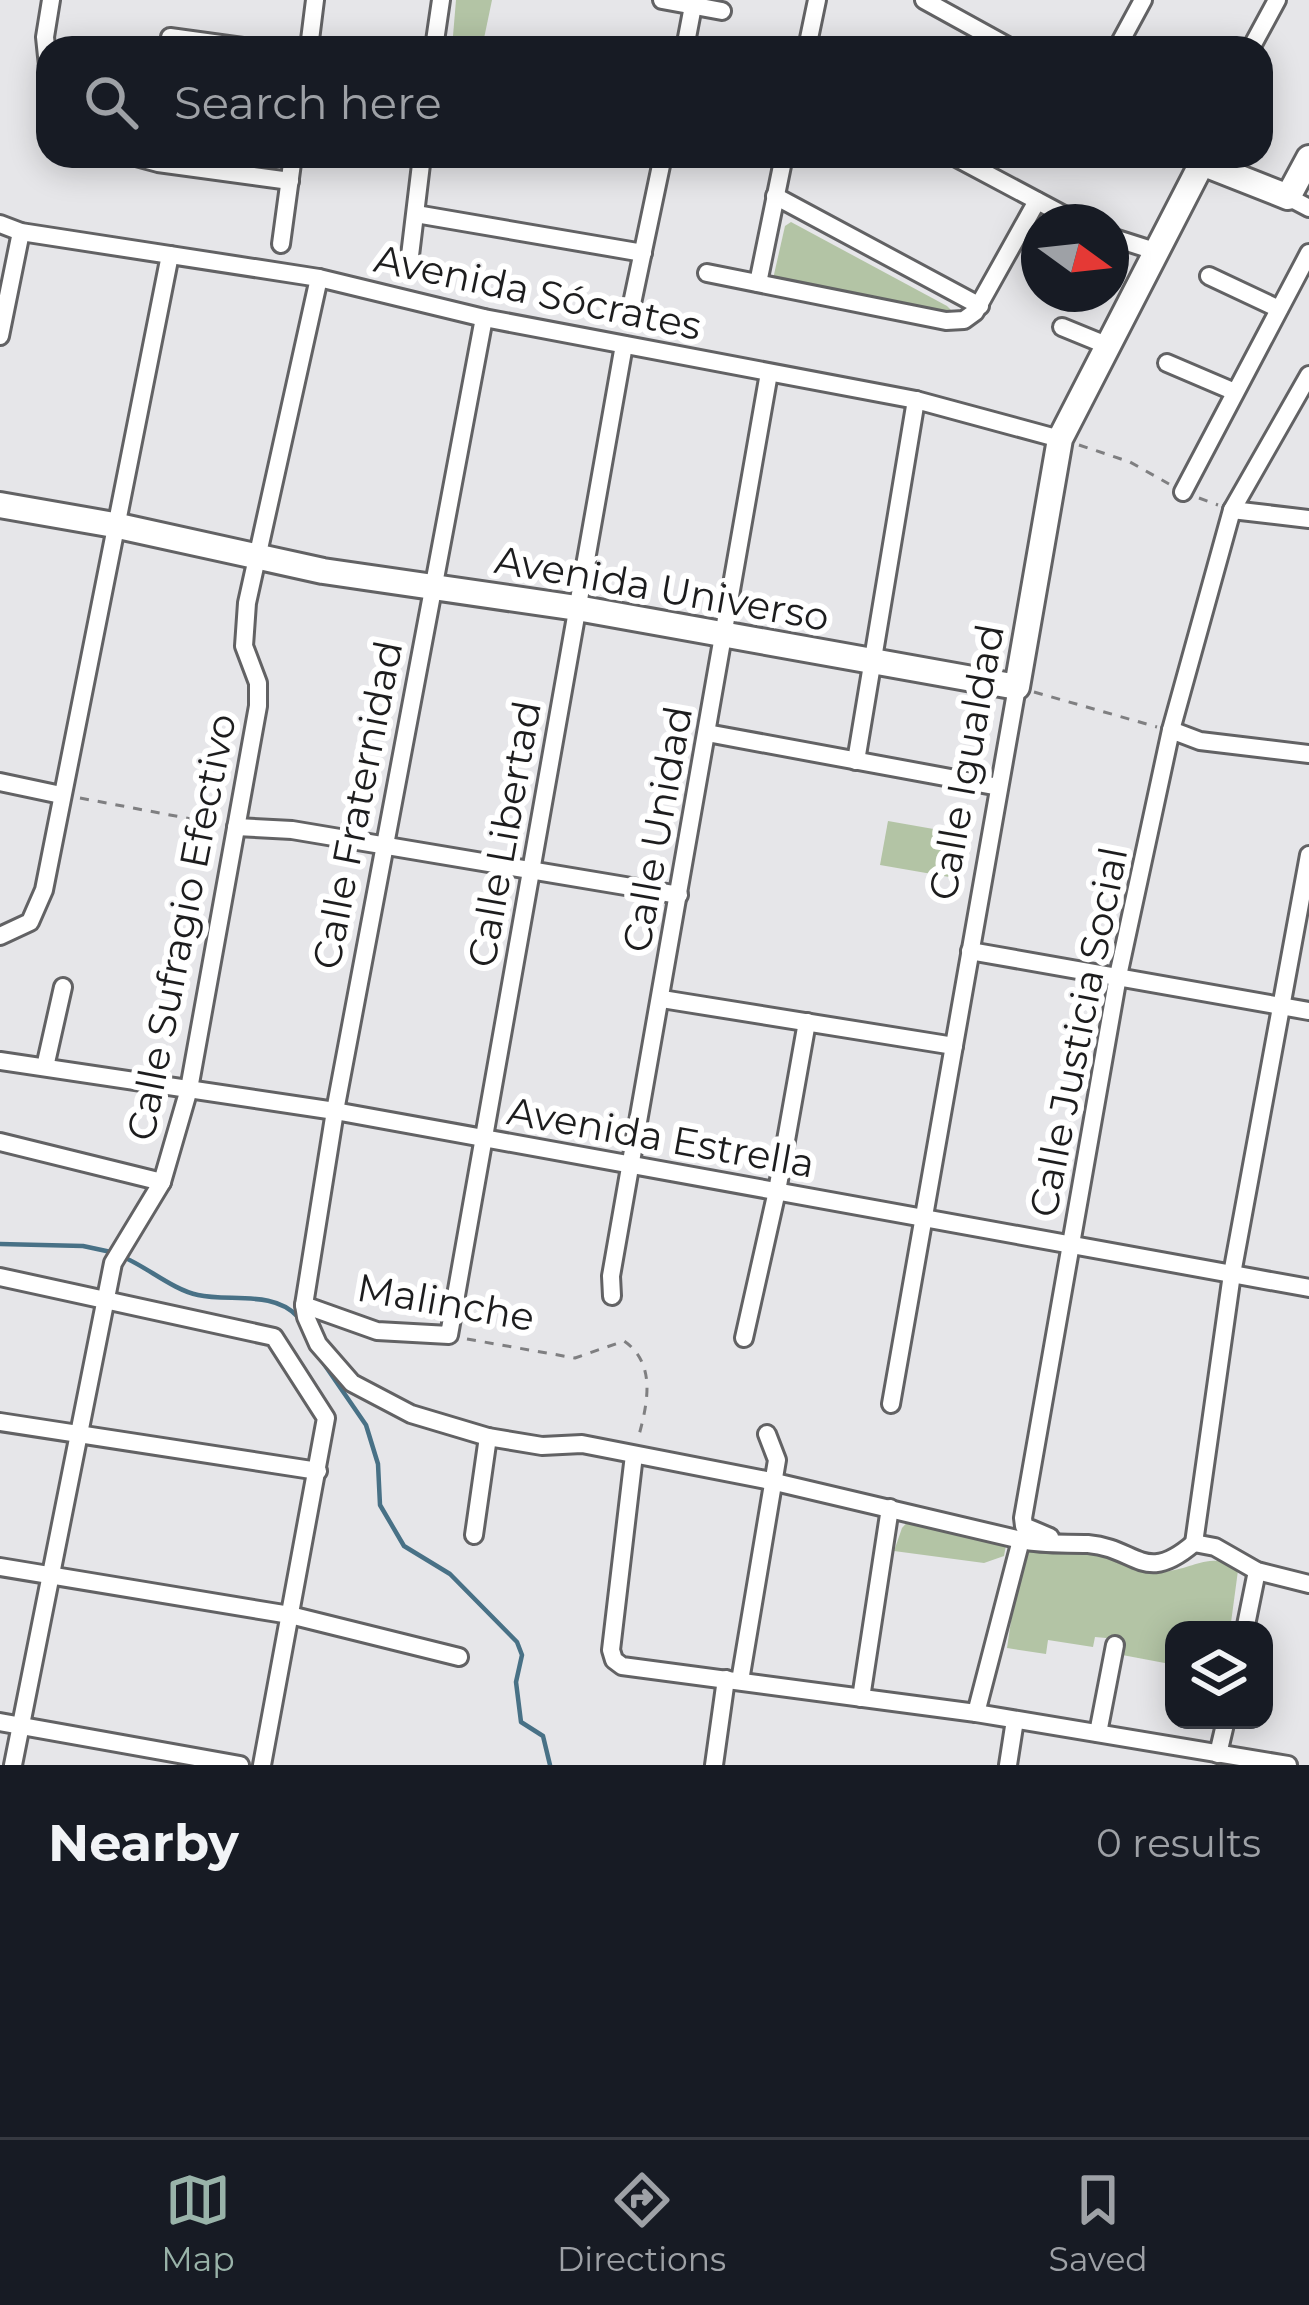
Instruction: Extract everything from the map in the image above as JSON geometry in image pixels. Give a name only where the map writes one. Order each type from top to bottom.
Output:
[{"type":"street","points":[[45,36],[51,0]]},
{"type":"street","points":[[310,36],[315,0]]},
{"type":"street","points":[[436,36],[441,0]]},
{"type":"street","points":[[662,0],[722,11]]},
{"type":"street","points":[[810,36],[817,0]]},
{"type":"street","points":[[1124,36],[1144,0]]},
{"type":"street","points":[[1258,36],[1277,0]]},
{"type":"street","points":[[927,1],[990,36]]},
{"type":"street","points":[[687,36],[693,6]]},
{"type":"street","points":[[1216,168],[1299,202],[1309,158]]},
{"type":"street","points":[[189,168],[290,181]]},
{"type":"street","points":[[281,244],[292,168]]},
{"type":"street","points":[[410,265],[421,168]]},
{"type":"street","points":[[630,313],[661,168]]},
{"type":"street","points":[[758,284],[781,168]]},
{"type":"street","points":[[975,168],[1042,204]]},
{"type":"street","name":"Calle Igualdad","points":[[891,1404],[1060,439],[1155,251],[1188,168]]},
{"type":"street","points":[[775,196],[980,305]]},
{"type":"street","points":[[707,273],[946,321],[964,320],[980,305],[1036,201]]},
{"type":"street","points":[[416,214],[643,253]]},
{"type":"street","name":"Avenida Sócrates","points":[[0,224],[21,232],[319,278],[484,318],[916,400],[1060,439]]},
{"type":"street","points":[[0,336],[21,232]]},
{"type":"street","points":[[1129,243],[1155,251]]},
{"type":"street","points":[[1183,492],[1309,253]]},
{"type":"street","points":[[0,936],[36,915],[170,255]]},
{"type":"street","points":[[1210,276],[1279,309]]},
{"type":"street","name":"Calle Sufragio Efectivo","points":[[14,1765],[117,1254],[162,1182],[189,1089],[259,698],[243,631],[319,278]]},
{"type":"street","name":"Calle Fraternidad","points":[[305,1311],[382,845],[484,318]]},
{"type":"street","points":[[1062,327],[1106,345]]},
{"type":"street","name":"Calle Libertad","points":[[449,1335],[624,345]]},
{"type":"street","points":[[1167,363],[1235,392]]},
{"type":"street","name":"Calle Unidad","points":[[612,1297],[611,1276],[770,373]]},
{"type":"street","name":"Calle Justicia Social","points":[[1065,1546],[1024,1526],[1023,1519],[1118,976],[1171,730],[1232,510],[1309,375]]},
{"type":"street","points":[[856,761],[916,400]]},
{"type":"street","points":[[1287,420],[1309,423]]},
{"type":"street","name":"Avenida Universo","points":[[0,505],[256,558],[578,608],[1017,687]]},
{"type":"street","points":[[1232,510],[1309,519]]},
{"type":"street","points":[[1171,730],[1200,741],[1309,754]]},
{"type":"street","points":[[707,733],[999,788]]},
{"type":"street","points":[[0,782],[61,795]]},
{"type":"street","points":[[236,827],[292,830],[680,896]]},
{"type":"street","points":[[1309,854],[1232,1274],[1194,1543],[1215,1547],[1257,1571],[1309,1584]]},
{"type":"street","points":[[970,951],[1309,1011]]},
{"type":"street","points":[[45,1067],[63,987]]},
{"type":"street","points":[[662,999],[953,1046]]},
{"type":"street","points":[[744,1338],[777,1191],[807,1022]]},
{"type":"street","name":"Avenida Estrella","points":[[0,1060],[335,1111],[1309,1288]]},
{"type":"street","points":[[0,1142],[162,1182]]},
{"type":"street","points":[[0,1277],[268,1334],[282,1346],[326,1418],[262,1765]]},
{"type":"street","points":[[282,1346],[305,1311]]},
{"type":"street","name":"Malinche","points":[[305,1311],[376,1331],[449,1335]]},
{"type":"street","name":"Malinche","points":[[305,1311],[318,1343],[352,1383],[411,1414],[488,1437],[542,1446],[582,1444],[771,1481],[1021,1540],[1099,1546],[1149,1565],[1172,1560],[1194,1543]]},
{"type":"street","points":[[0,1422],[318,1471]]},
{"type":"street","points":[[714,1765],[778,1460],[767,1434]]},
{"type":"street","points":[[474,1535],[488,1437]]},
{"type":"street","points":[[634,1455],[611,1650],[617,1664],[634,1670],[976,1713],[1288,1765]]},
{"type":"street","points":[[861,1698],[890,1508]]},
{"type":"street","points":[[976,1713],[1021,1540]]},
{"type":"street","points":[[0,1567],[290,1615],[459,1657]]},
{"type":"street","points":[[1247,1621],[1257,1571]]},
{"type":"street","points":[[1098,1733],[1114,1645]]},
{"type":"street","points":[[1008,1765],[1015,1720]]},
{"type":"street","points":[[0,1723],[240,1765]]},
{"type":"street","points":[[1218,1754],[1224,1729]]},
{"type":"path","points":[[1060,439],[1130,462],[1183,492],[1232,510]]},
{"type":"path","points":[[1017,687],[1171,730]]},
{"type":"path","points":[[61,795],[236,827]]},
{"type":"path","name":"Malinche","points":[[449,1335],[575,1358],[624,1341],[643,1356],[646,1372],[645,1411],[634,1455]]},
{"type":"green space","points":[[456,0],[492,0],[484,36],[453,36]]},
{"type":"green space","points":[[791,222],[952,311],[946,314],[773,279],[785,226]]},
{"type":"green space","points":[[888,821],[962,834],[955,878],[880,865]]},
{"type":"green space","points":[[911,1518],[1007,1540],[1004,1556],[984,1563],[894,1551]]},
{"type":"green space","points":[[1022,1546],[1089,1552],[1152,1572],[1206,1562],[1239,1563],[1231,1621],[1165,1621],[1165,1663],[1117,1654],[1117,1639],[1095,1637],[1093,1647],[1048,1640],[1046,1654],[1007,1648]]},
{"type":"waterway","points":[[0,1244],[83,1246],[111,1252]]},
{"type":"waterway","points":[[121,1256],[189,1292],[264,1300],[298,1317]]},
{"type":"waterway","points":[[324,1364],[366,1425],[378,1464],[380,1505],[404,1546],[450,1574],[517,1642],[522,1655],[516,1682],[521,1722],[543,1736],[550,1765]]}]
